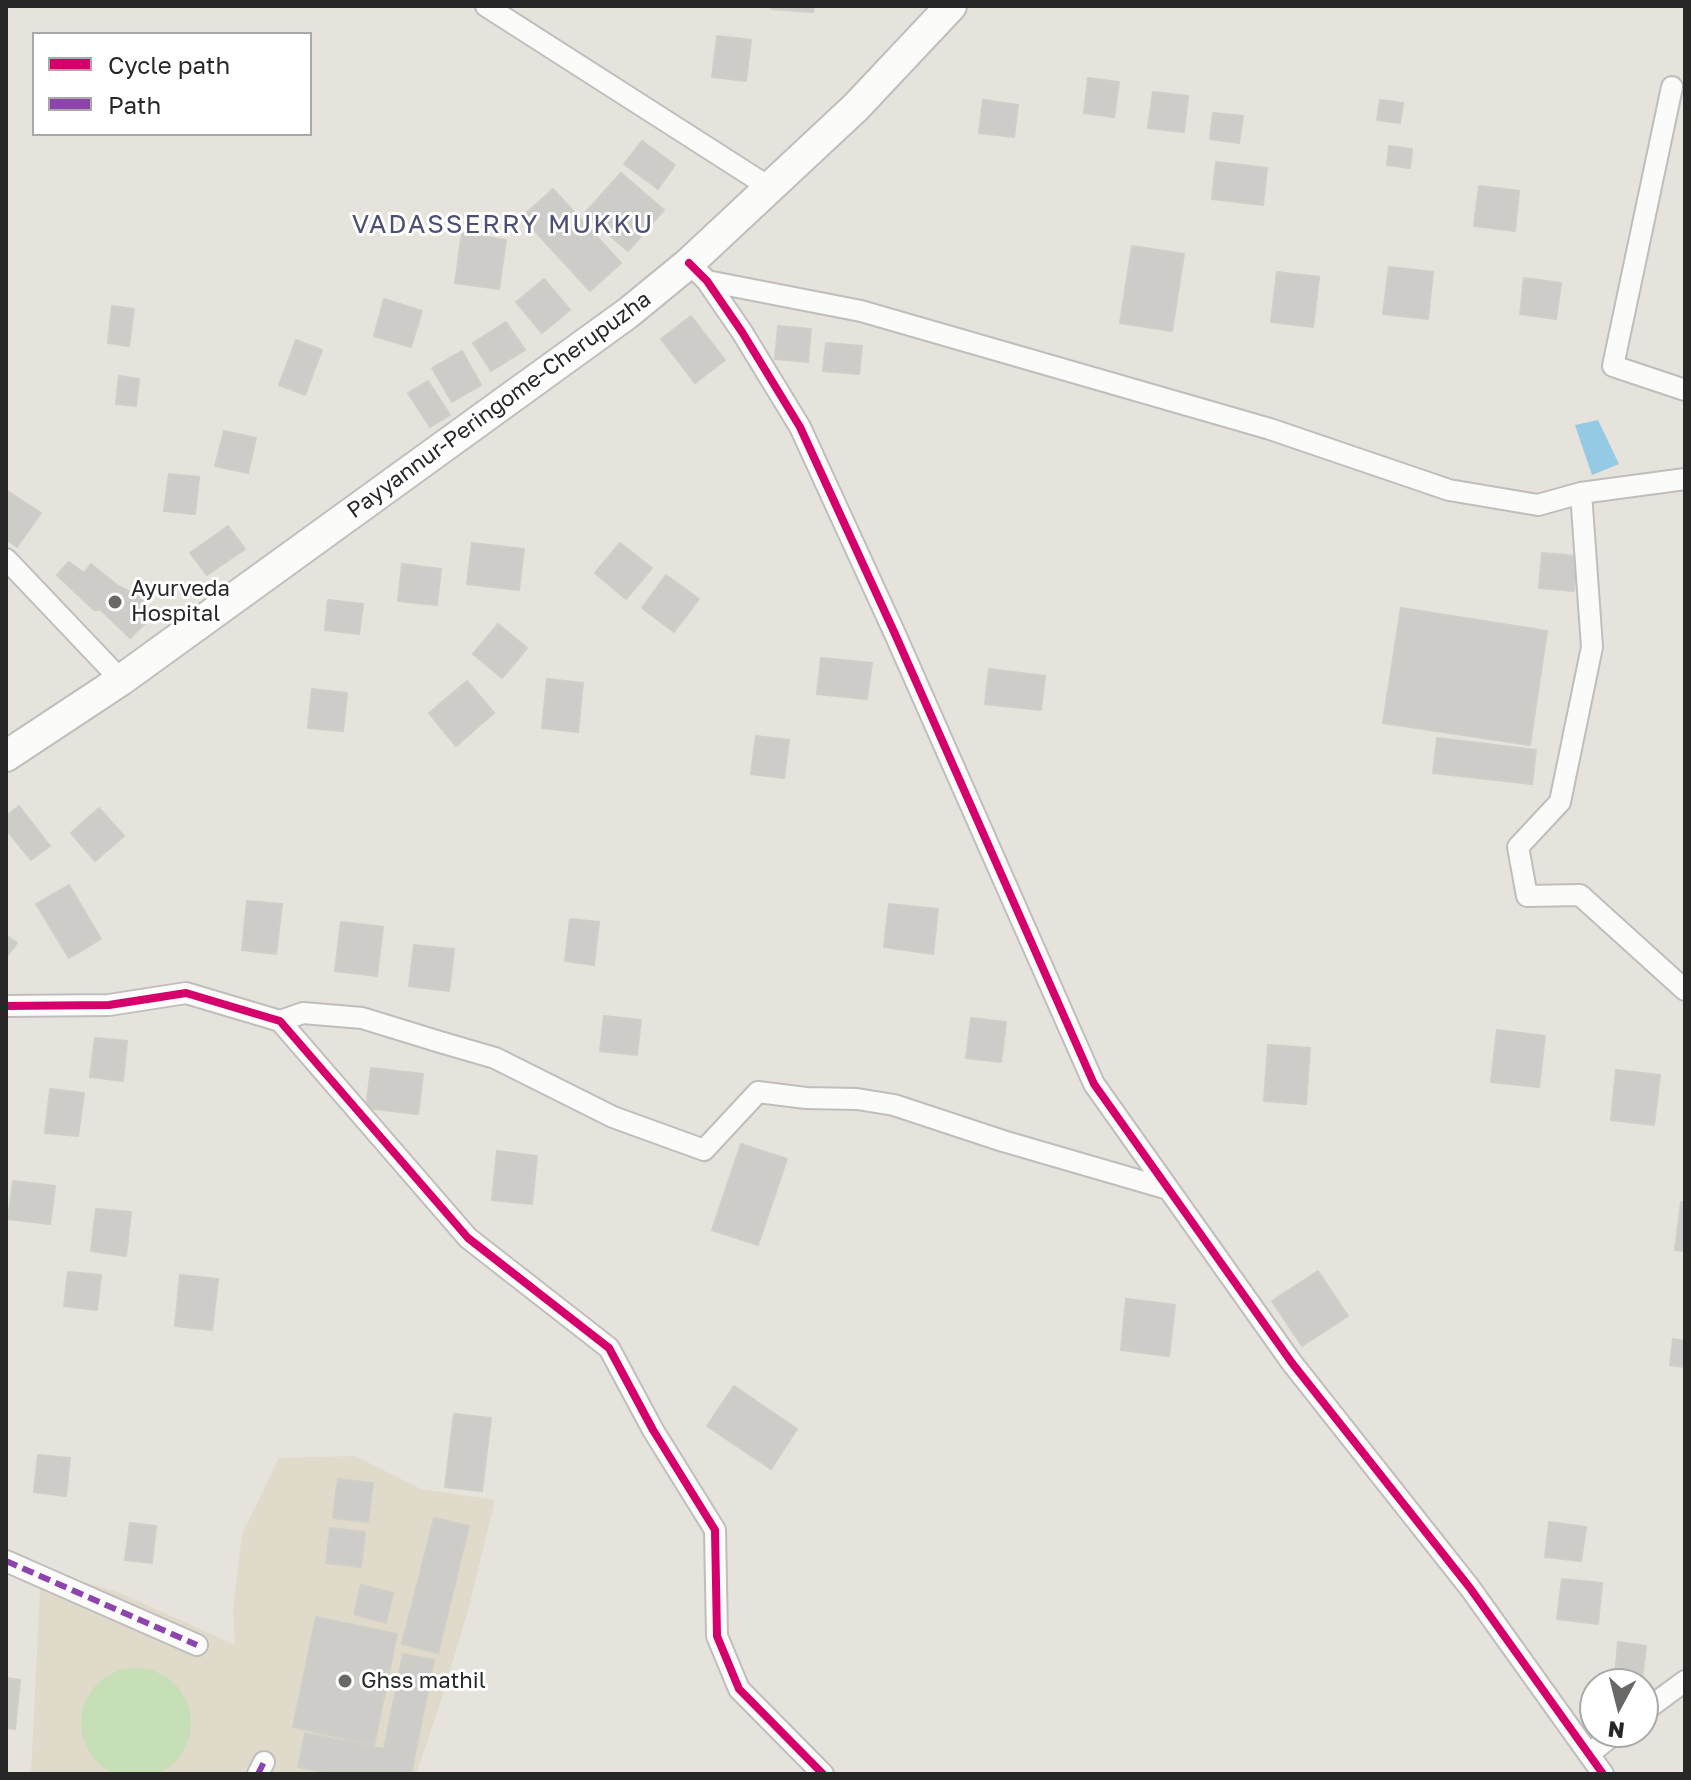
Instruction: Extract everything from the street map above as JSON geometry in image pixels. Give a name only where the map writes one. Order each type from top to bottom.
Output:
[{"type":"main road","name":"Payyannur-Peringome-Cherupuzha","points":[[6,756],[121,680],[628,313],[698,272],[769,187],[856,107],[951,6]]},
{"type":"street","points":[[486,6],[769,187]]},
{"type":"street","points":[[1672,87],[1613,366],[1685,390]]},
{"type":"street","points":[[698,272],[861,311],[1270,429],[1449,490],[1538,505],[1581,493],[1685,479]]},
{"type":"street","points":[[698,272],[742,332],[800,427],[902,648],[1094,1084],[1292,1363],[1470,1588],[1603,1774]]},
{"type":"street","points":[[1581,493],[1592,647],[1560,802],[1518,847],[1527,896],[1580,895],[1685,990]]},
{"type":"street","points":[[6,559],[121,680]]},
{"type":"street","points":[[6,1006],[109,1005],[186,993],[280,1021],[468,1238],[609,1348],[653,1430],[715,1530],[717,1636],[739,1689],[823,1774]]},
{"type":"street","points":[[280,1021],[303,1013],[362,1018],[495,1058],[613,1117],[704,1150],[758,1092],[806,1098],[857,1099],[894,1105],[1003,1141],[1168,1189]]},
{"type":"street","points":[[6,1561],[197,1645]]},
{"type":"street","points":[[1659,1700],[1685,1681]]},
{"type":"street","points":[[1590,1753],[1596,1748]]},
{"type":"shaded area","points":[[355,1456],[421,1489],[495,1500],[469,1607],[416,1774],[31,1774],[41,1569],[120,1593],[235,1645],[233,1609],[242,1535],[279,1458]]},
{"type":"green space","points":[[136,1668],[157,1672],[175,1684],[187,1702],[191,1723],[187,1744],[175,1762],[157,1774],[136,1778],[115,1774],[97,1762],[85,1744],[81,1723],[85,1702],[97,1684],[115,1672]]},
{"type":"water","points":[[1598,420],[1619,464],[1592,475],[1575,425]]},
{"type":"building","points":[[771,6],[814,6],[813,12],[771,9]]},
{"type":"building","points":[[717,36],[751,40],[746,81],[712,77]]},
{"type":"building","points":[[1088,78],[1119,82],[1114,117],[1084,113]]},
{"type":"building","points":[[1153,92],[1188,96],[1184,132],[1148,128]]},
{"type":"building","points":[[983,100],[1018,105],[1014,137],[979,133]]},
{"type":"building","points":[[1380,100],[1403,103],[1400,123],[1377,120]]},
{"type":"building","points":[[1213,113],[1243,116],[1239,143],[1210,139]]},
{"type":"building","points":[[642,141],[675,165],[658,189],[624,164]]},
{"type":"building","points":[[1389,146],[1412,149],[1410,168],[1387,165]]},
{"type":"building","points":[[1216,162],[1267,168],[1263,205],[1212,199]]},
{"type":"building","points":[[621,173],[664,210],[628,251],[584,214]]},
{"type":"building","points":[[1479,186],[1519,191],[1515,231],[1474,226]]},
{"type":"building","points":[[553,189],[621,263],[590,291],[522,217]]},
{"type":"building","points":[[462,233],[506,240],[499,289],[455,283]]},
{"type":"building","points":[[1132,246],[1184,254],[1172,331],[1120,323]]},
{"type":"building","points":[[1389,267],[1433,272],[1428,319],[1383,314]]},
{"type":"building","points":[[1277,272],[1319,277],[1313,327],[1271,322]]},
{"type":"building","points":[[1524,278],[1561,283],[1556,319],[1520,314]]},
{"type":"building","points":[[544,279],[570,310],[542,333],[516,302]]},
{"type":"building","points":[[384,299],[422,311],[411,347],[374,336]]},
{"type":"building","points":[[112,306],[134,309],[129,346],[108,343]]},
{"type":"building","points":[[691,316],[725,360],[695,383],[661,339]]},
{"type":"building","points":[[506,322],[525,350],[491,371],[473,343]]},
{"type":"building","points":[[778,326],[811,329],[808,362],[775,359]]},
{"type":"building","points":[[296,340],[322,350],[305,395],[279,385]]},
{"type":"building","points":[[826,343],[862,346],[859,374],[823,371]]},
{"type":"building","points":[[462,351],[481,385],[452,402],[432,368]]},
{"type":"building","points":[[119,376],[139,379],[136,406],[116,404]]},
{"type":"building","points":[[428,381],[450,415],[430,427],[408,393]]},
{"type":"building","points":[[224,431],[256,438],[248,473],[215,466]]},
{"type":"building","points":[[169,474],[199,477],[195,514],[164,511]]},
{"type":"building","points":[[6,490],[41,513],[17,547],[6,539]]},
{"type":"building","points":[[228,526],[245,549],[207,575],[190,553]]},
{"type":"building","points":[[472,543],[524,549],[519,590],[467,584]]},
{"type":"building","points":[[620,543],[652,568],[626,599],[595,573]]},
{"type":"building","points":[[1542,553],[1577,556],[1574,591],[1539,588]]},
{"type":"building","name":"Ayurveda Hospital","points":[[69,562],[84,573],[91,564],[118,586],[137,595],[155,614],[130,638],[57,575]]},
{"type":"building","points":[[402,564],[441,569],[437,605],[398,601]]},
{"type":"building","points":[[666,575],[699,599],[674,632],[642,608]]},
{"type":"building","points":[[328,600],[363,604],[359,634],[325,630]]},
{"type":"building","points":[[1401,608],[1547,631],[1530,745],[1383,723]]},
{"type":"building","points":[[498,624],[527,648],[502,678],[473,654]]},
{"type":"building","points":[[821,658],[872,663],[867,699],[817,694]]},
{"type":"building","points":[[989,669],[1045,676],[1041,710],[985,704]]},
{"type":"building","points":[[547,679],[583,683],[578,732],[542,728]]},
{"type":"building","points":[[467,681],[494,713],[456,746],[429,713]]},
{"type":"building","points":[[312,689],[347,693],[343,731],[308,728]]},
{"type":"building","points":[[756,736],[789,740],[784,778],[751,774]]},
{"type":"building","points":[[1437,738],[1536,750],[1532,784],[1433,773]]},
{"type":"building","points":[[19,806],[50,846],[31,860],[6,829],[6,816]]},
{"type":"building","points":[[99,808],[124,836],[95,861],[71,833]]},
{"type":"building","points":[[69,885],[101,939],[69,958],[36,904]]},
{"type":"building","points":[[247,901],[282,904],[276,954],[242,950]]},
{"type":"building","points":[[889,904],[938,909],[933,954],[884,947]]},
{"type":"building","points":[[570,919],[599,922],[594,965],[565,961]]},
{"type":"building","points":[[341,922],[383,927],[377,976],[335,971]]},
{"type":"building","points":[[6,935],[17,943],[6,958]]},
{"type":"building","points":[[414,945],[454,949],[449,991],[409,986]]},
{"type":"building","points":[[604,1016],[641,1020],[637,1055],[600,1051]]},
{"type":"building","points":[[971,1018],[1006,1022],[1001,1062],[966,1058]]},
{"type":"building","points":[[1497,1030],[1545,1036],[1539,1087],[1491,1082]]},
{"type":"building","points":[[95,1038],[127,1041],[123,1081],[90,1077]]},
{"type":"building","points":[[1268,1045],[1310,1048],[1306,1104],[1264,1101]]},
{"type":"building","points":[[371,1068],[423,1074],[418,1114],[366,1108]]},
{"type":"building","points":[[1616,1070],[1660,1075],[1654,1125],[1611,1120]]},
{"type":"building","points":[[50,1089],[84,1093],[78,1136],[45,1133]]},
{"type":"building","points":[[741,1144],[787,1159],[758,1245],[712,1230]]},
{"type":"building","points":[[497,1151],[537,1156],[532,1204],[492,1200]]},
{"type":"building","points":[[13,1181],[55,1186],[50,1224],[8,1219]]},
{"type":"building","points":[[1681,1202],[1685,1203],[1685,1251],[1675,1250]]},
{"type":"building","points":[[96,1209],[131,1212],[126,1256],[91,1251]]},
{"type":"building","points":[[1318,1271],[1348,1316],[1302,1346],[1272,1301]]},
{"type":"building","points":[[68,1272],[101,1275],[97,1310],[64,1306]]},
{"type":"building","points":[[180,1275],[218,1279],[212,1330],[175,1326]]},
{"type":"building","points":[[1126,1299],[1175,1305],[1169,1356],[1121,1350]]},
{"type":"building","points":[[1673,1339],[1685,1341],[1685,1367],[1670,1365]]},
{"type":"building","points":[[734,1386],[797,1429],[771,1469],[707,1426]]},
{"type":"building","points":[[454,1414],[491,1418],[482,1491],[445,1487]]},
{"type":"building","points":[[38,1455],[70,1458],[66,1496],[34,1492]]},
{"type":"building","points":[[338,1479],[373,1483],[368,1522],[333,1518]]},
{"type":"building","points":[[434,1518],[469,1526],[438,1653],[402,1644]]},
{"type":"building","points":[[1549,1522],[1586,1527],[1581,1561],[1545,1557]]},
{"type":"building","points":[[130,1523],[156,1526],[152,1563],[125,1560]]},
{"type":"building","points":[[330,1528],[365,1532],[361,1567],[326,1563]]},
{"type":"building","points":[[1562,1579],[1602,1583],[1598,1624],[1557,1619]]},
{"type":"building","points":[[361,1585],[393,1593],[386,1623],[354,1614]]},
{"type":"building","name":"Ghss mathil","points":[[316,1617],[397,1634],[374,1745],[293,1727]]},
{"type":"building","points":[[1618,1642],[1646,1646],[1643,1668],[1616,1668]]},
{"type":"building","points":[[403,1654],[434,1660],[411,1774],[333,1774],[298,1767],[305,1733],[384,1749]]},
{"type":"building","points":[[6,1678],[20,1680],[15,1729],[6,1728]]},
{"type":"marked path","points":[[6,1561],[197,1645]]},
{"type":"marked path","points":[[258,1774],[264,1762]]},
{"type":"cycle path","points":[[689,263],[707,281],[742,332],[800,427],[1094,1084],[1292,1363],[1470,1588],[1603,1774]]},
{"type":"cycle path","points":[[6,1006],[109,1005],[186,993],[280,1021],[468,1238],[609,1348],[653,1430],[715,1530],[717,1636],[739,1689],[823,1774]]},
{"type":"place","name":"Ayurveda Hospital","points":[[115,602]]},
{"type":"place","name":"Ghss mathil","points":[[345,1681]]},
{"type":"district","name":"VADASSERRY MUKKU","points":[[503,225]]}]
